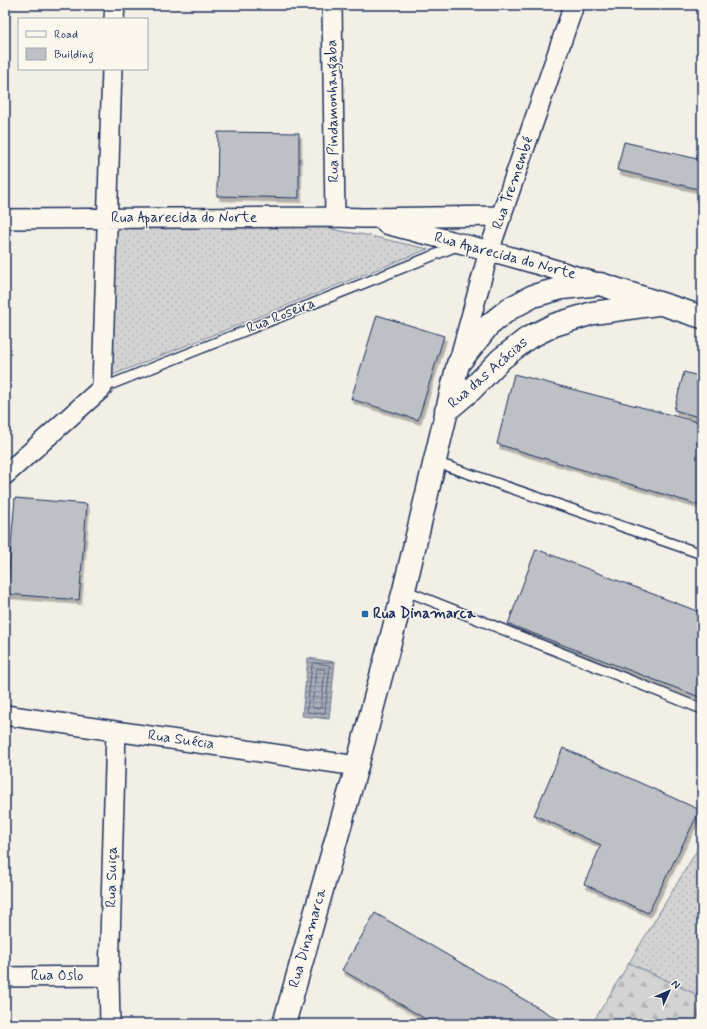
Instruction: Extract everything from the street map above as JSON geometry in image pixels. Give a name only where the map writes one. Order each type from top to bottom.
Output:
[{"type":"main road","name":"Rua das Acácias","points":[[446,411],[458,364],[488,326],[509,309],[533,296],[562,288],[600,284],[702,317]]},
{"type":"main road","name":"Rua das Acácias","points":[[446,411],[471,390],[501,358],[528,338],[554,325],[593,313],[662,303]]},
{"type":"main road","name":"Rua Dinamarca","points":[[284,1024],[357,766],[404,590],[446,411]]},
{"type":"street","points":[[114,5],[114,18]]},
{"type":"street","name":"Rua Pindamonhangaba","points":[[332,5],[335,217]]},
{"type":"street","name":"Rua Tremembé","points":[[458,364],[489,251],[574,5]]},
{"type":"street","points":[[102,388],[112,70]]},
{"type":"street","name":"Rua Aparecida do Norte","points":[[5,219],[502,216]]},
{"type":"street","name":"Rua Aparecida do Norte","points":[[363,218],[569,273],[600,284]]},
{"type":"street","name":"Rua Roseira","points":[[5,474],[102,388]]},
{"type":"street","name":"Rua Suécia","points":[[5,715],[357,766]]},
{"type":"street","name":"Rua Suiça","points":[[110,1024],[109,976],[116,731]]},
{"type":"street","name":"Rua Oslo","points":[[5,977],[109,976]]},
{"type":"lane","name":"Rua Roseira","points":[[102,388],[461,244]]},
{"type":"lane","points":[[435,462],[702,554]]},
{"type":"lane","points":[[404,590],[702,709]]},
{"type":"green space","points":[[116,226],[326,227],[428,249],[110,376]]},
{"type":"green space","points":[[702,842],[702,997],[629,963]]},
{"type":"green space","points":[[629,963],[702,997],[702,1024],[592,1024]]},
{"type":"water","points":[[308,658],[335,662],[329,719],[302,716]]},
{"type":"building","points":[[218,132],[299,133],[299,198],[217,196]]},
{"type":"building","points":[[624,142],[702,160],[702,190],[617,170]]},
{"type":"building","points":[[377,315],[444,336],[418,420],[351,399]]},
{"type":"building","points":[[684,372],[702,377],[702,418],[674,410]]},
{"type":"building","points":[[514,374],[702,423],[702,506],[497,444]]},
{"type":"building","points":[[15,498],[87,504],[79,600],[7,594]]},
{"type":"building","points":[[536,549],[702,613],[702,698],[508,624]]},
{"type":"building","points":[[563,748],[700,810],[648,913],[584,884],[601,845],[534,815]]},
{"type":"building","points":[[375,913],[566,1024],[434,1024],[342,970]]},
{"type":"place","name":"Rua Dinamarca","points":[[365,614]]}]
